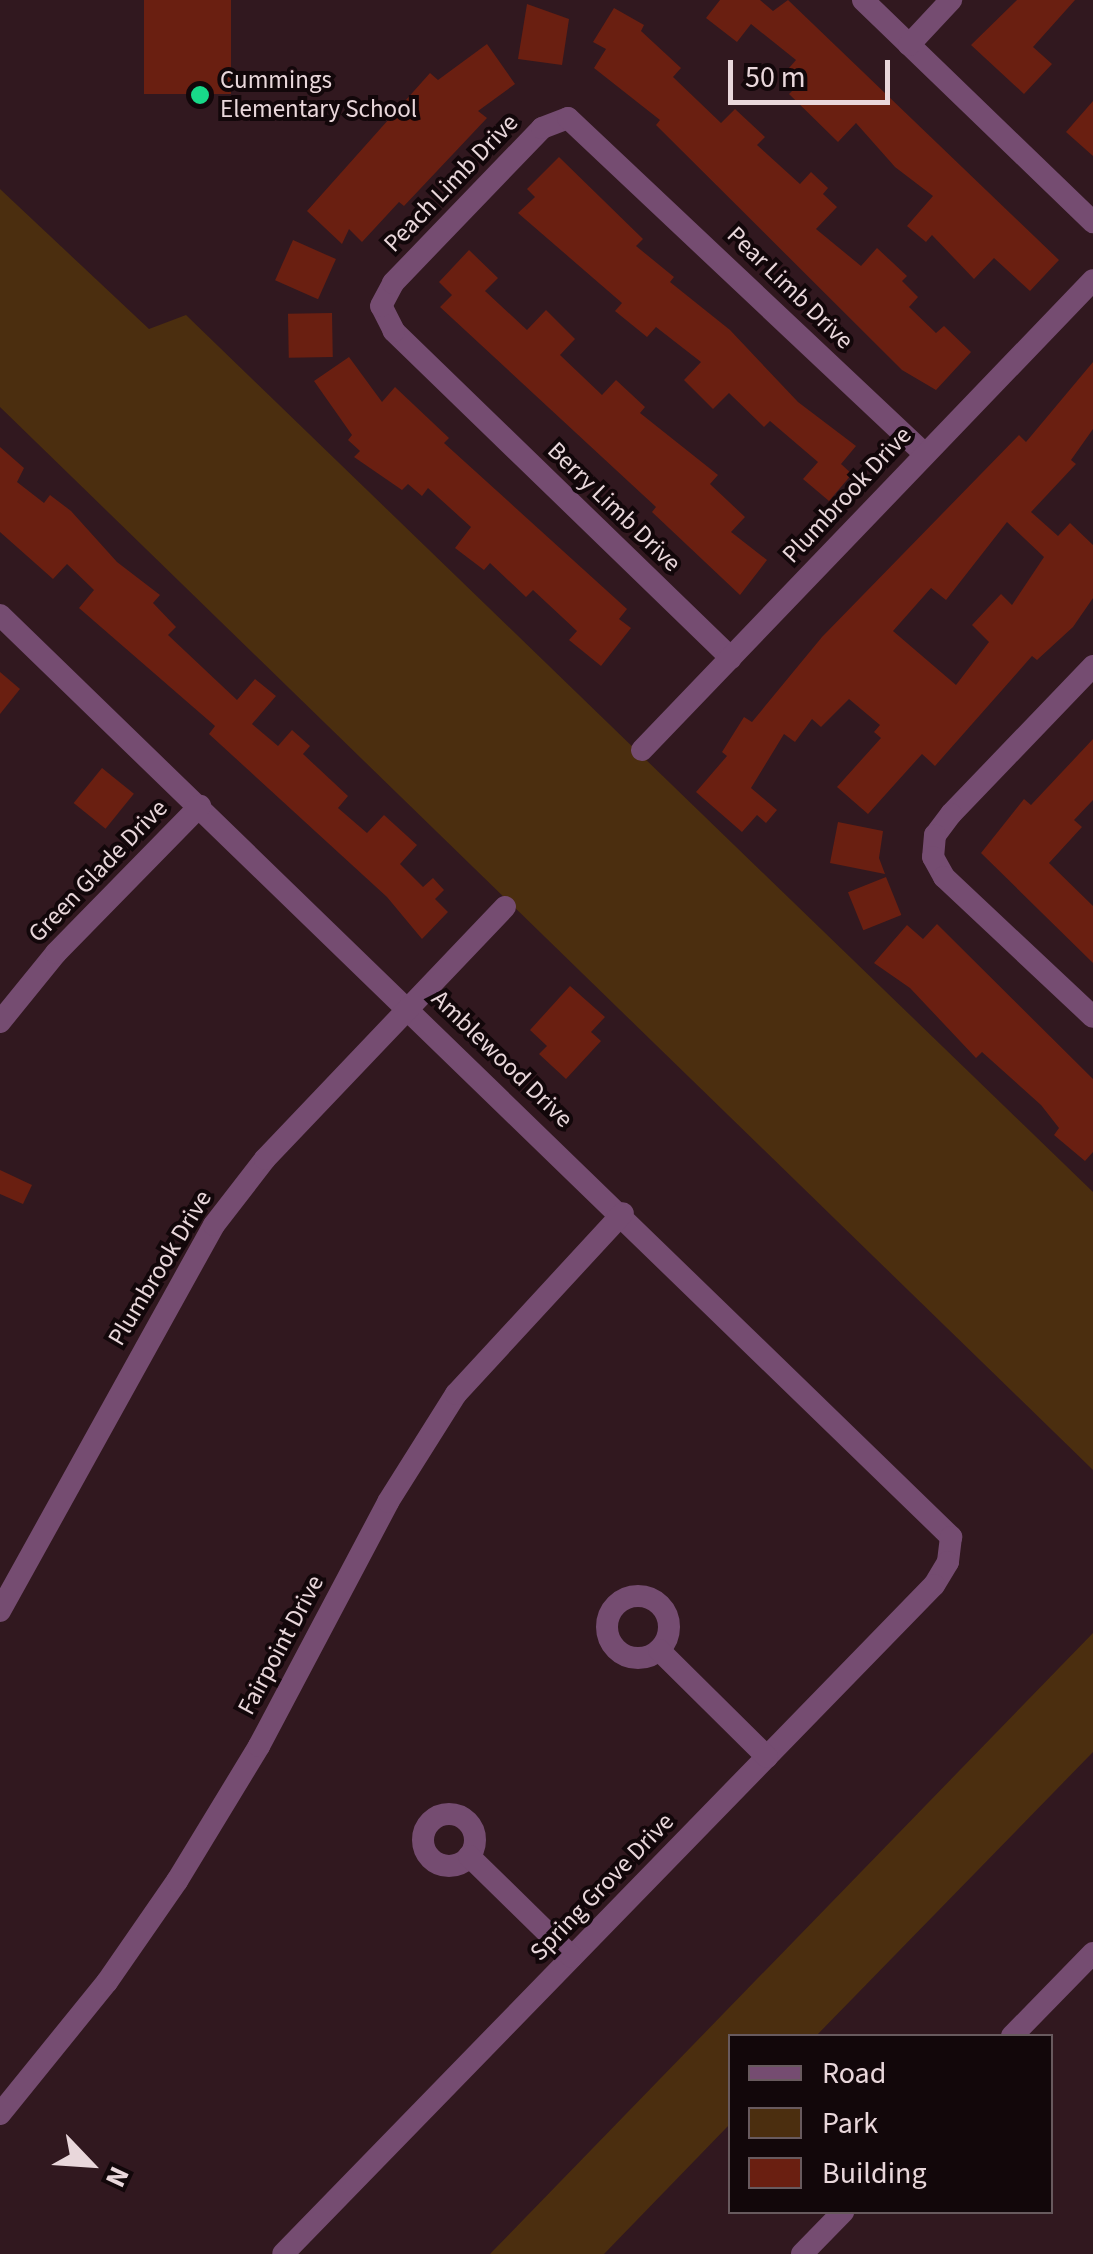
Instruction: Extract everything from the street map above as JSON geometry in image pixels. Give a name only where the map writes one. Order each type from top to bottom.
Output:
[{"type":"street","points":[[863,0],[1093,222]]},
{"type":"street","points":[[909,45],[951,0]]},
{"type":"street","name":"Peach Limb Drive","points":[[460,394],[394,330],[382,306],[392,282],[542,128],[568,118],[618,162]]},
{"type":"street","name":"Pear Limb Drive","points":[[618,162],[924,453]]},
{"type":"street","name":"Plumbrook Drive","points":[[642,750],[1093,280]]},
{"type":"street","name":"Berry Limb Drive","points":[[460,394],[731,658]]},
{"type":"street","name":"Amblewood Drive","points":[[0,615],[933,1515],[951,1537],[949,1551]]},
{"type":"street","points":[[1093,666],[950,814],[935,836],[932,856],[944,876],[1093,1017]]},
{"type":"street","name":"Green Glade Drive","points":[[0,1022],[56,953],[200,806]]},
{"type":"street","name":"Plumbrook Drive","points":[[0,1611],[214,1225],[265,1159],[505,907]]},
{"type":"street","name":"Fairpoint Drive","points":[[0,2114],[107,1982],[194,1854],[388,1502],[456,1394],[623,1214]]},
{"type":"street","name":"Spring Grove Drive","points":[[282,2254],[934,1585],[949,1551]]},
{"type":"street","points":[[659,1650],[767,1756]]},
{"type":"street","points":[[469,1856],[572,1958]]},
{"type":"street","points":[[1014,2034],[1093,1953]]},
{"type":"street","points":[[802,2254],[841,2214]]},
{"type":"green space","points":[[0,189],[149,329],[186,315],[1093,1192],[1093,1470],[0,407]]},
{"type":"green space","points":[[1093,1633],[1093,1752],[818,2034],[728,2034],[728,2126],[604,2254],[490,2254]]},
{"type":"building","points":[[144,0],[231,0],[231,94],[144,94]]},
{"type":"building","points":[[720,0],[760,0],[773,11],[788,0],[1059,260],[1030,291],[994,258],[974,279],[932,235],[926,242],[907,226],[933,196],[895,167],[856,123],[838,142],[789,94],[795,88],[782,76],[796,60],[751,24],[737,42],[706,18]]},
{"type":"building","points":[[1017,0],[1075,0],[1033,47],[1052,64],[1024,94],[971,45]]},
{"type":"building","points":[[527,4],[569,19],[562,65],[518,59]]},
{"type":"building","points":[[614,8],[644,25],[641,31],[681,68],[673,77],[721,123],[735,109],[765,137],[757,145],[800,184],[811,172],[828,188],[823,194],[837,207],[816,229],[861,266],[877,248],[907,276],[902,281],[918,297],[909,307],[936,333],[944,326],[971,352],[936,390],[902,370],[656,125],[660,120],[594,68],[606,49],[593,42]]},
{"type":"building","points":[[487,44],[515,84],[478,111],[487,118],[404,206],[399,202],[362,242],[349,229],[342,244],[307,211],[430,73],[438,80]]},
{"type":"building","points":[[1093,101],[1093,156],[1066,132]]},
{"type":"building","points":[[559,157],[643,239],[636,246],[674,277],[670,282],[730,330],[798,402],[856,446],[841,464],[852,474],[829,501],[803,479],[818,462],[770,421],[764,427],[729,393],[713,409],[684,380],[701,362],[656,327],[647,337],[615,311],[622,303],[518,213],[535,197],[527,189]]},
{"type":"building","points":[[293,240],[336,259],[318,299],[275,280]]},
{"type":"building","points":[[469,250],[498,278],[485,291],[527,330],[546,310],[575,339],[560,355],[602,395],[616,380],[645,407],[640,413],[718,475],[710,484],[745,517],[731,532],[767,560],[740,595],[652,512],[656,507],[440,307],[452,295],[439,282]]},
{"type":"building","points":[[332,313],[333,357],[289,358],[288,314]]},
{"type":"building","points":[[349,357],[382,402],[395,387],[449,438],[444,443],[627,609],[619,619],[631,628],[601,666],[569,640],[577,631],[533,590],[526,597],[490,563],[484,570],[455,548],[471,527],[428,488],[422,496],[408,484],[402,490],[354,457],[360,451],[348,440],[352,435],[314,381]]},
{"type":"building","points":[[1093,362],[1093,429],[1071,460],[1076,464],[1031,512],[1058,536],[1070,523],[1093,545],[1093,598],[1073,627],[1037,660],[1032,656],[935,766],[922,754],[868,814],[837,787],[881,738],[874,732],[880,725],[849,699],[821,727],[812,719],[795,742],[784,734],[751,788],[777,810],[766,823],[757,815],[742,832],[696,792],[727,756],[722,752],[744,717],[752,722],[822,637],[1019,435],[1026,442]],"holes":[[[1007,522],[1044,557],[1012,605],[1001,594],[972,625],[989,642],[956,685],[893,631],[931,588],[946,600]]]},
{"type":"building","points":[[0,447],[24,468],[17,482],[44,503],[50,495],[71,511],[117,562],[160,595],[153,603],[176,627],[168,635],[237,700],[255,679],[276,696],[252,724],[278,746],[292,730],[310,746],[303,754],[348,796],[338,808],[367,833],[384,815],[417,845],[400,864],[423,887],[433,878],[444,890],[435,899],[448,912],[422,939],[387,897],[209,734],[215,726],[79,608],[94,590],[67,564],[53,579],[0,532]]},
{"type":"building","points":[[0,672],[20,689],[0,714]]},
{"type":"building","points":[[1093,739],[1093,800],[1074,820],[1082,827],[1049,863],[1093,906],[1093,963],[981,853],[1024,799],[1031,805]]},
{"type":"building","points":[[102,768],[134,794],[106,829],[74,803]]},
{"type":"building","points":[[838,822],[883,831],[879,858],[885,874],[830,863]]},
{"type":"building","points":[[886,877],[901,915],[863,930],[848,892]]},
{"type":"building","points":[[937,924],[1093,1079],[1093,1152],[1085,1161],[1054,1135],[1059,1128],[1041,1105],[982,1052],[976,1058],[910,988],[874,963],[907,925],[923,939]]},
{"type":"building","points":[[570,986],[605,1017],[591,1032],[601,1041],[566,1079],[539,1054],[547,1046],[530,1030]]},
{"type":"building","points":[[0,1170],[32,1185],[23,1204],[0,1194]]},
{"type":"place","name":"Cummings Elementary School","points":[[200,95]]}]
